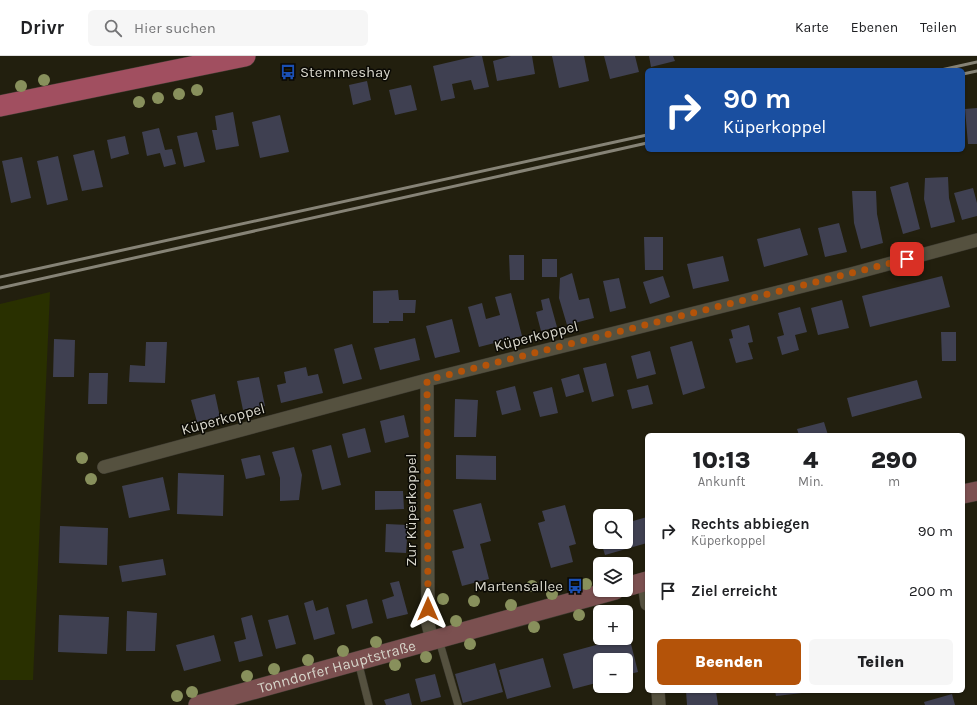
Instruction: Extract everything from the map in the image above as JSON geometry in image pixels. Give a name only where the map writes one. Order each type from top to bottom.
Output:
[{"type":"main road","points":[[0,106],[245,56]]},
{"type":"main road","points":[[965,494],[977,491]]},
{"type":"main road","points":[[633,585],[645,582]]},
{"type":"main road","name":"Tonndorfer Hauptstraße","points":[[198,705],[593,596]]},
{"type":"street","name":"Küperkoppel","points":[[104,467],[427,380],[843,276],[977,240]]},
{"type":"street","name":"Zur Küperkoppel","points":[[427,380],[428,624],[435,639]]},
{"type":"street","points":[[658,693],[659,705]]},
{"type":"lane","points":[[435,639],[458,705]]},
{"type":"lane","points":[[358,661],[369,705]]},
{"type":"green space","points":[[50,292],[33,680],[0,680],[0,304]]},
{"type":"building","points":[[482,56],[489,87],[474,90],[471,80],[452,84],[455,98],[441,101],[433,66]]},
{"type":"building","points":[[511,56],[532,56],[535,74],[497,81],[493,61]]},
{"type":"building","points":[[552,56],[584,56],[589,81],[559,88]]},
{"type":"building","points":[[604,56],[635,56],[639,72],[610,79]]},
{"type":"building","points":[[649,56],[673,56],[675,61],[651,67]]},
{"type":"building","points":[[367,81],[371,100],[353,105],[349,85]]},
{"type":"building","points":[[411,85],[417,110],[395,115],[389,90]]},
{"type":"building","points":[[977,108],[977,144],[968,144],[965,109]]},
{"type":"building","points":[[233,112],[239,146],[216,150],[212,130],[217,130],[215,116]]},
{"type":"building","points":[[280,115],[289,152],[260,158],[252,122]]},
{"type":"building","points":[[159,128],[165,150],[172,149],[176,164],[164,167],[160,153],[147,156],[142,132]]},
{"type":"building","points":[[197,132],[205,162],[184,167],[177,136]]},
{"type":"building","points":[[125,136],[129,154],[111,159],[107,140]]},
{"type":"building","points":[[94,150],[103,187],[82,191],[73,155]]},
{"type":"building","points":[[58,156],[68,200],[47,205],[37,161]]},
{"type":"building","points":[[22,157],[31,198],[11,203],[2,161]]},
{"type":"building","points":[[948,177],[949,198],[955,222],[931,228],[924,199],[925,178]]},
{"type":"building","points":[[908,182],[920,229],[903,234],[890,187]]},
{"type":"building","points":[[973,188],[977,203],[977,216],[962,220],[954,193]]},
{"type":"building","points":[[852,191],[876,191],[877,214],[883,243],[861,249],[854,223]]},
{"type":"building","points":[[839,223],[847,252],[825,257],[818,228]]},
{"type":"building","points":[[800,228],[808,255],[764,267],[757,239]]},
{"type":"building","points":[[644,237],[663,237],[663,270],[645,270]]},
{"type":"building","points":[[509,255],[524,255],[524,280],[510,280]]},
{"type":"building","points":[[723,256],[729,281],[693,289],[687,264]]},
{"type":"building","points":[[542,259],[557,259],[557,277],[542,277]]},
{"type":"building","points":[[572,273],[579,300],[589,298],[594,318],[567,325],[559,298],[560,278]]},
{"type":"building","points":[[663,276],[670,297],[650,304],[643,282]]},
{"type":"building","points":[[942,276],[950,307],[870,327],[862,296]]},
{"type":"building","points":[[619,278],[626,308],[610,312],[603,281]]},
{"type":"building","points":[[398,290],[399,300],[416,300],[415,313],[403,313],[403,321],[373,323],[373,291]]},
{"type":"building","points":[[511,293],[522,336],[479,347],[468,307],[482,303],[486,319],[500,315],[495,297]]},
{"type":"building","points":[[549,298],[557,327],[541,331],[536,312],[543,310],[541,300]]},
{"type":"building","points":[[842,300],[849,328],[818,335],[811,308]]},
{"type":"building","points":[[800,307],[807,332],[795,335],[799,350],[782,355],[777,337],[784,335],[778,313]]},
{"type":"building","points":[[452,319],[460,352],[435,358],[426,326]]},
{"type":"building","points":[[749,325],[753,342],[748,343],[753,359],[736,363],[729,339],[733,338],[731,330]]},
{"type":"building","points":[[941,332],[956,332],[956,361],[942,361]]},
{"type":"building","points":[[415,338],[420,360],[380,370],[374,348]]},
{"type":"building","points":[[54,339],[75,340],[74,377],[53,377]]},
{"type":"building","points":[[692,341],[705,388],[683,395],[670,347]]},
{"type":"building","points":[[146,342],[167,342],[165,383],[129,382],[130,365],[145,366]]},
{"type":"building","points":[[352,344],[362,379],[343,384],[334,349]]},
{"type":"building","points":[[650,351],[656,374],[637,379],[631,356]]},
{"type":"building","points":[[606,363],[614,396],[592,402],[583,368]]},
{"type":"building","points":[[306,367],[308,376],[318,374],[323,393],[281,403],[277,385],[286,383],[284,372]]},
{"type":"building","points":[[89,373],[108,373],[107,404],[88,404]]},
{"type":"building","points":[[579,374],[584,392],[566,397],[561,379]]},
{"type":"building","points":[[259,377],[265,406],[243,410],[237,381]]},
{"type":"building","points":[[917,380],[922,398],[852,417],[847,398]]},
{"type":"building","points":[[648,385],[653,404],[632,409],[627,390]]},
{"type":"building","points":[[515,386],[521,410],[502,415],[496,391]]},
{"type":"building","points":[[552,387],[558,413],[540,417],[533,392]]},
{"type":"building","points":[[215,394],[220,417],[197,422],[191,400]]},
{"type":"building","points":[[455,399],[478,400],[476,437],[454,437]]},
{"type":"building","points":[[404,415],[409,437],[385,443],[380,421]]},
{"type":"building","points":[[824,422],[827,433],[798,433],[797,429]]},
{"type":"building","points":[[365,428],[371,452],[348,458],[342,434]]},
{"type":"building","points":[[331,445],[341,485],[322,490],[312,450]]},
{"type":"building","points":[[294,447],[302,475],[299,500],[280,501],[280,478],[272,452]]},
{"type":"building","points":[[260,455],[265,475],[246,479],[241,459]]},
{"type":"building","points":[[456,455],[496,456],[496,480],[456,479]]},
{"type":"building","points":[[178,473],[224,475],[223,516],[177,514]]},
{"type":"building","points":[[163,477],[170,510],[129,518],[122,486]]},
{"type":"building","points":[[375,491],[403,491],[404,509],[375,510]]},
{"type":"building","points":[[481,503],[491,541],[480,544],[489,579],[462,586],[452,551],[464,548],[453,510]]},
{"type":"building","points":[[565,505],[576,544],[569,546],[573,562],[551,568],[538,523],[545,521],[542,511]]},
{"type":"building","points":[[645,518],[645,544],[633,547],[633,521]]},
{"type":"building","points":[[386,524],[408,525],[406,553],[385,552]]},
{"type":"building","points":[[60,526],[108,528],[107,565],[59,563]]},
{"type":"building","points":[[603,549],[626,549],[605,555]]},
{"type":"building","points":[[163,559],[166,575],[122,582],[119,566]]},
{"type":"building","points":[[399,581],[408,614],[387,619],[382,600],[394,596],[390,583]]},
{"type":"building","points":[[367,599],[373,623],[352,629],[346,605]]},
{"type":"building","points":[[313,600],[316,611],[328,607],[335,634],[314,640],[304,603]]},
{"type":"building","points":[[127,611],[157,613],[155,651],[126,651]]},
{"type":"building","points":[[59,615],[109,617],[107,654],[58,652]]},
{"type":"building","points":[[252,615],[263,656],[239,662],[234,642],[246,639],[241,618]]},
{"type":"building","points":[[288,615],[296,644],[276,649],[268,620]]},
{"type":"building","points":[[214,635],[221,661],[184,671],[176,645]]},
{"type":"building","points":[[596,645],[631,645],[638,672],[633,673],[633,653],[593,653],[593,684],[573,689],[563,654]]},
{"type":"building","points":[[543,658],[551,687],[507,699],[499,670]]},
{"type":"building","points":[[495,663],[503,692],[463,703],[455,674]]},
{"type":"building","points":[[435,674],[441,697],[421,702],[415,679]]},
{"type":"building","points":[[409,693],[412,705],[386,705],[384,700]]},
{"type":"building","points":[[686,693],[716,693],[718,705],[687,705]]},
{"type":"building","points":[[775,693],[802,693],[776,696]]},
{"type":"building","points":[[952,694],[955,705],[925,705],[924,702]]},
{"type":"railway","points":[[950,68],[977,62]]},
{"type":"railway","points":[[965,74],[977,71]]},
{"type":"railway","points":[[0,277],[645,135]]},
{"type":"railway","points":[[0,288],[645,143]]},
{"type":"place","name":"Stemmeshay","points":[[288,72]]},
{"type":"place","name":"Martensallee","points":[[575,586]]},
{"type":"route","points":[[428,609],[427,380],[907,259]]}]
